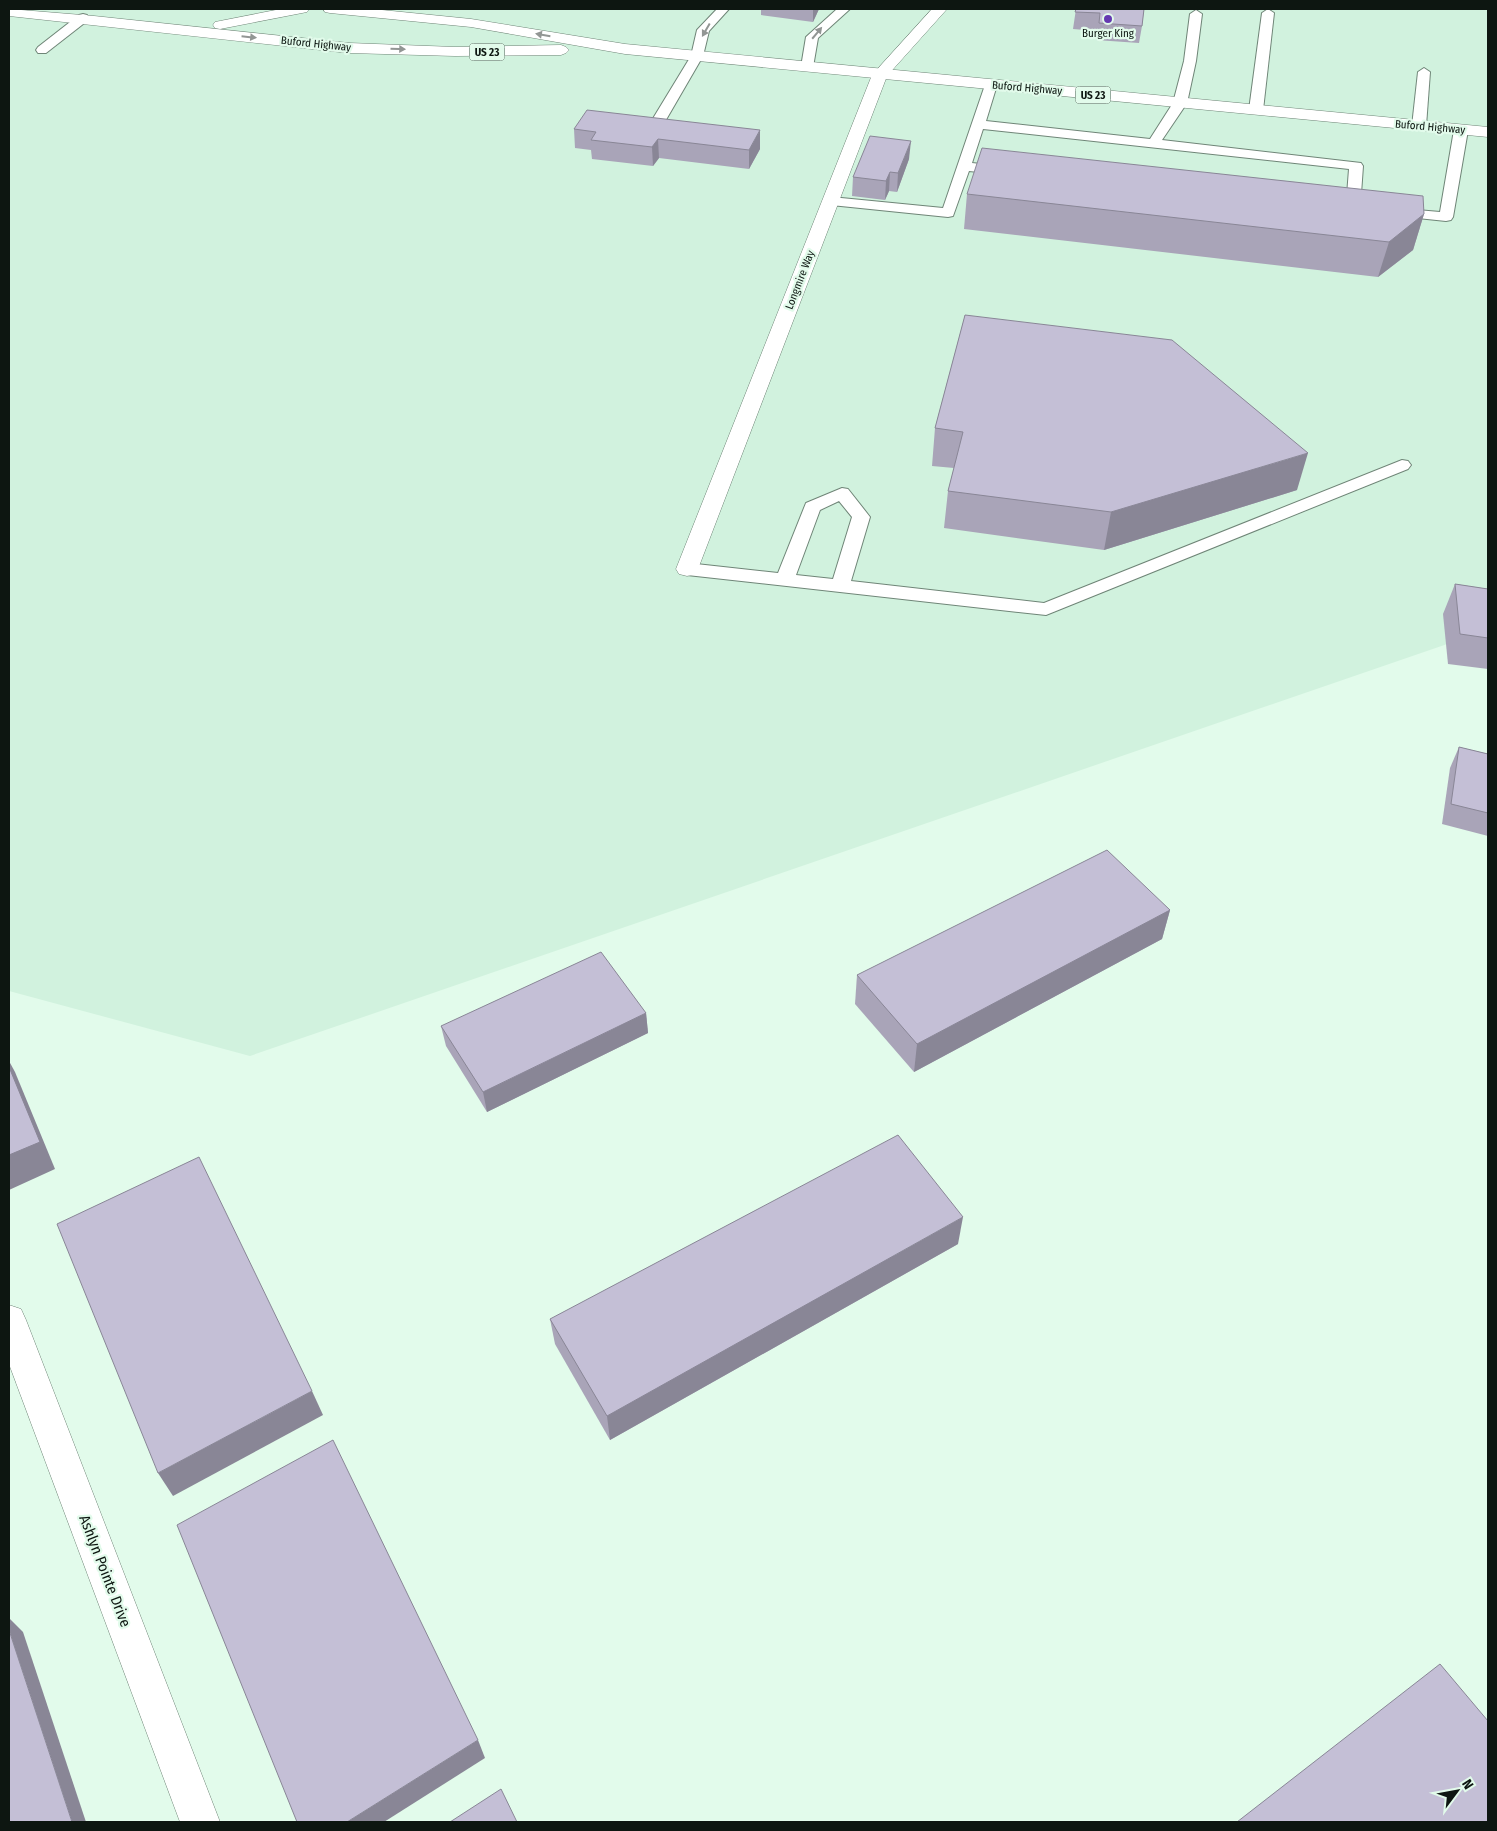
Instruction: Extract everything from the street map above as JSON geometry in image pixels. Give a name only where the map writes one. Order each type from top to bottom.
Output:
[{"type":"main road","points":[[52,9],[221,26],[302,9]]},
{"type":"main road","name":"Buford Highway","points":[[330,9],[471,23],[625,49],[1488,132]]},
{"type":"main road","name":"Longmire Way","points":[[688,569],[880,74],[940,9]]},
{"type":"main road","name":"Buford Highway","points":[[9,12],[83,18],[350,48],[488,52],[625,49]]},
{"type":"main road","points":[[339,24],[423,32],[508,29]]},
{"type":"main road","points":[[301,42],[298,32],[314,29]]},
{"type":"main road","name":"Ashlyn Pointe Drive","points":[[9,1320],[200,1822]]},
{"type":"lane","points":[[656,125],[697,56],[703,30],[723,9]]},
{"type":"lane","points":[[807,67],[812,36],[844,9]]},
{"type":"lane","points":[[1256,110],[1268,13]]},
{"type":"lane","points":[[1153,144],[1180,103],[1190,61],[1196,14]]},
{"type":"lane","points":[[42,50],[83,18]]},
{"type":"lane","points":[[1419,126],[1424,72]]},
{"type":"lane","points":[[831,201],[948,213],[991,85]]},
{"type":"lane","points":[[978,124],[1356,166],[1348,208],[1446,217],[1461,130]]},
{"type":"lane","points":[[964,166],[1022,173]]},
{"type":"lane","points":[[688,569],[1046,609],[1402,465]]},
{"type":"lane","points":[[785,580],[812,507],[842,493],[861,517],[840,586]]},
{"type":"shaded area","points":[[9,9],[1488,9],[1488,630],[250,1056],[9,991]]},
{"type":"building","points":[[1076,9],[1144,9],[1142,26],[1099,23],[1100,13],[1075,12]]},
{"type":"building","points":[[587,110],[760,130],[749,150],[658,139],[652,147],[591,140],[596,132],[574,129]]},
{"type":"building","points":[[870,136],[911,141],[898,173],[890,172],[886,181],[853,177]]},
{"type":"building","points":[[982,148],[1423,196],[1424,214],[1389,242],[967,194]]},
{"type":"building","points":[[965,315],[1172,340],[1308,453],[1111,512],[948,491],[963,432],[935,428]]},
{"type":"building","points":[[1455,584],[1488,589],[1488,638],[1460,634]]},
{"type":"building","points":[[1459,747],[1488,754],[1488,813],[1451,804]]},
{"type":"building","points":[[1107,850],[1170,910],[917,1044],[857,975]]},
{"type":"building","points":[[601,952],[646,1013],[483,1092],[441,1026]]},
{"type":"building","points":[[9,1067],[40,1142],[9,1155]]},
{"type":"building","points":[[898,1135],[963,1217],[607,1416],[550,1319]]},
{"type":"building","points":[[199,1157],[312,1391],[158,1473],[57,1224]]},
{"type":"building","points":[[333,1440],[478,1740],[347,1822],[297,1822],[177,1525]]},
{"type":"building","points":[[9,1630],[72,1822],[9,1822]]},
{"type":"building","points":[[1440,1664],[1488,1721],[1488,1822],[1237,1822]]},
{"type":"building","points":[[501,1789],[517,1822],[450,1822]]},
{"type":"place","name":"Burger King","points":[[1108,19]]}]
